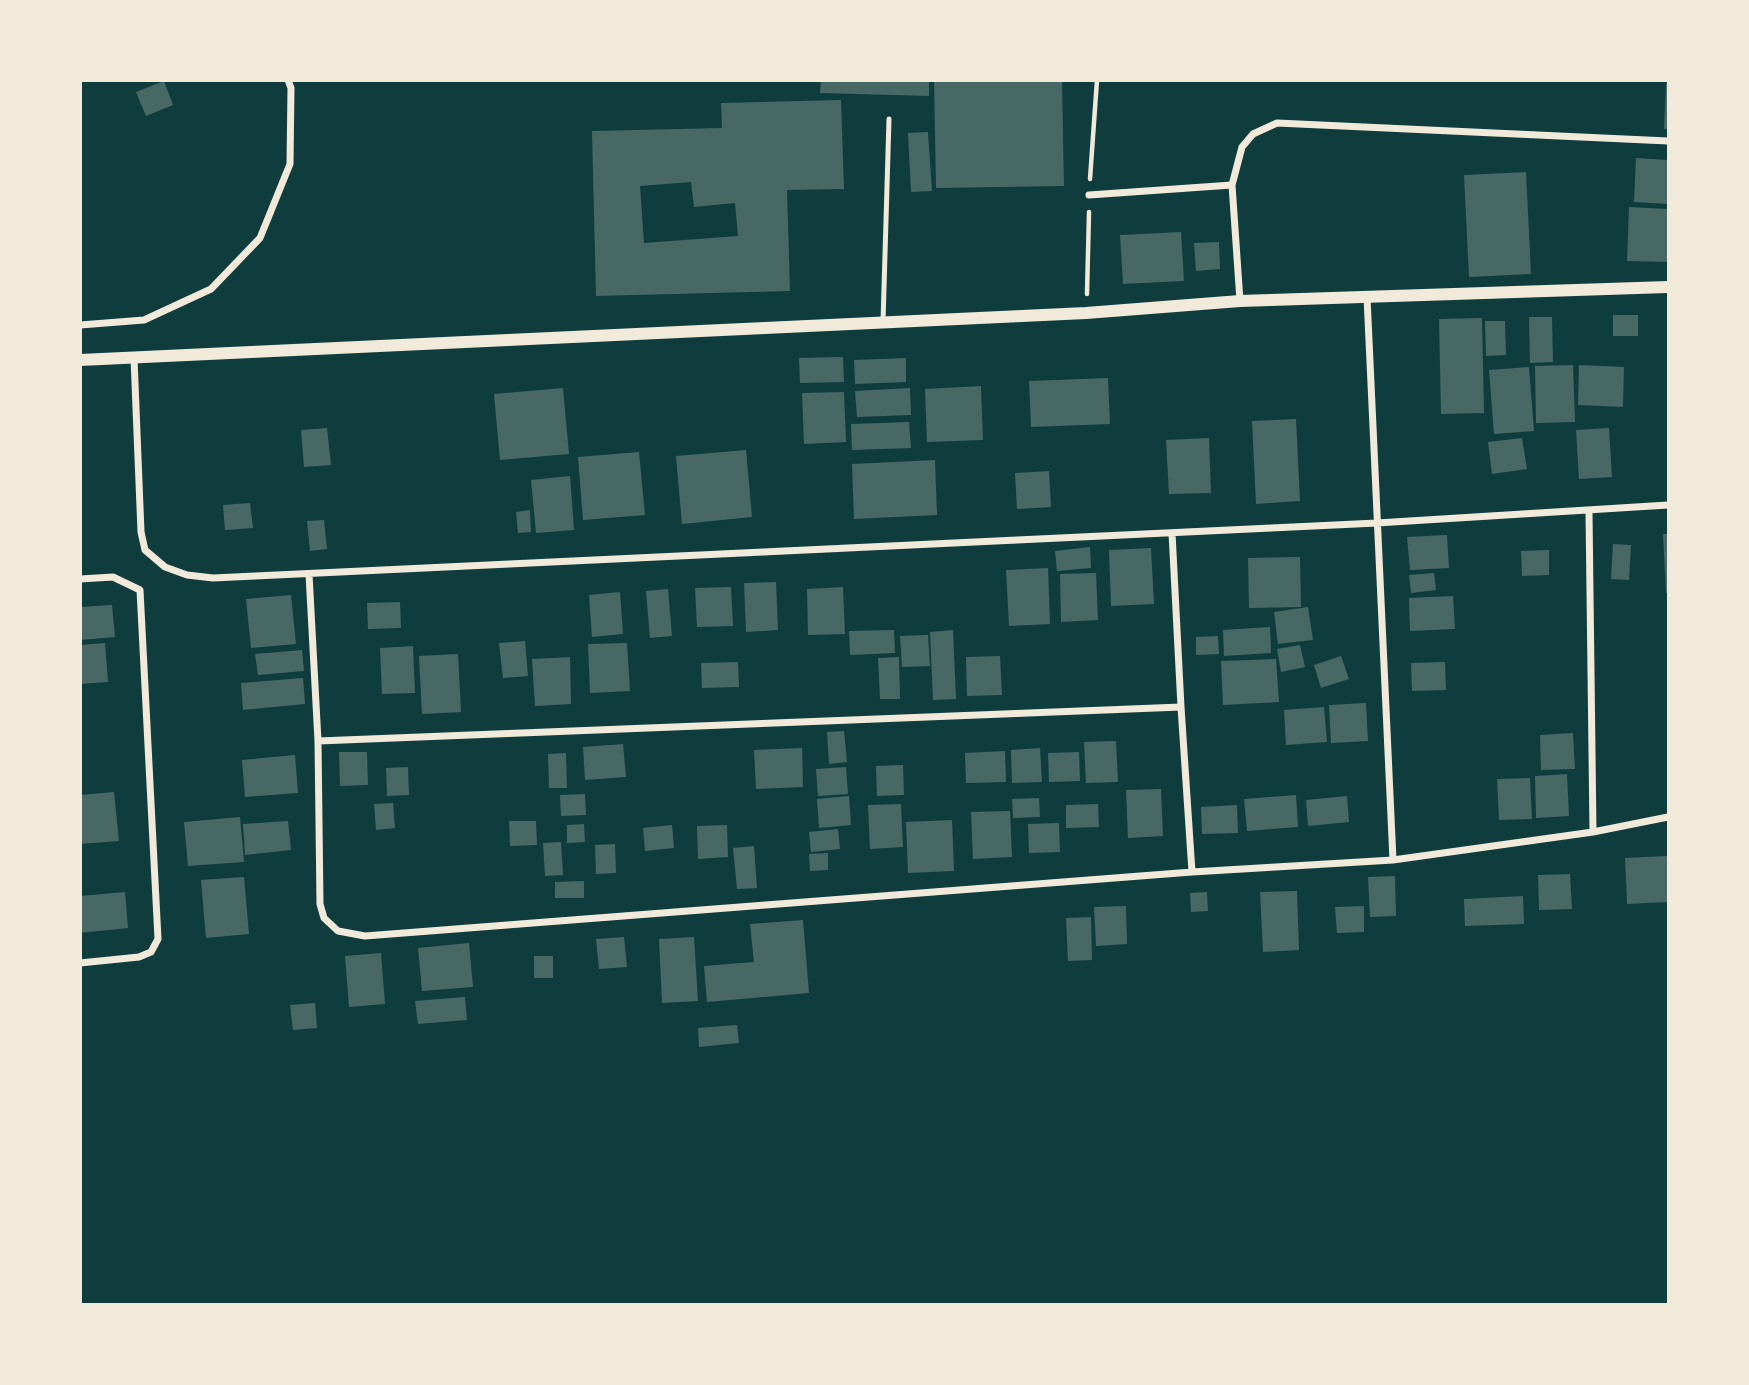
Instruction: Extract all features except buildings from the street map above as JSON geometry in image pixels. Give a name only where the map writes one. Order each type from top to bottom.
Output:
[{"type":"street","points":[[80,325],[144,320],[211,289],[260,238],[290,163],[291,88],[288,80]]},
{"type":"street","points":[[1240,301],[1232,185],[1242,147],[1253,134],[1278,123],[1668,141]]},
{"type":"street","points":[[1089,195],[1232,185]]},
{"type":"street","points":[[80,360],[883,323],[1188,307],[1240,301],[1668,287]]},
{"type":"street","points":[[1367,297],[1393,860]]},
{"type":"street","points":[[134,358],[141,531],[145,550],[165,567],[187,575],[213,578],[1377,523],[1589,512],[1668,505]]},
{"type":"street","points":[[1589,512],[1593,832]]},
{"type":"street","points":[[1172,533],[1192,872]]},
{"type":"street","points":[[309,574],[318,741],[320,904],[324,918],[338,932],[365,936],[1192,872],[1393,860],[1593,832],[1668,817]]},
{"type":"street","points":[[80,579],[113,577],[140,590],[158,939],[151,951],[139,957],[80,962]]},
{"type":"street","points":[[318,741],[1181,707]]},
{"type":"lane","points":[[883,323],[889,119]]}]
